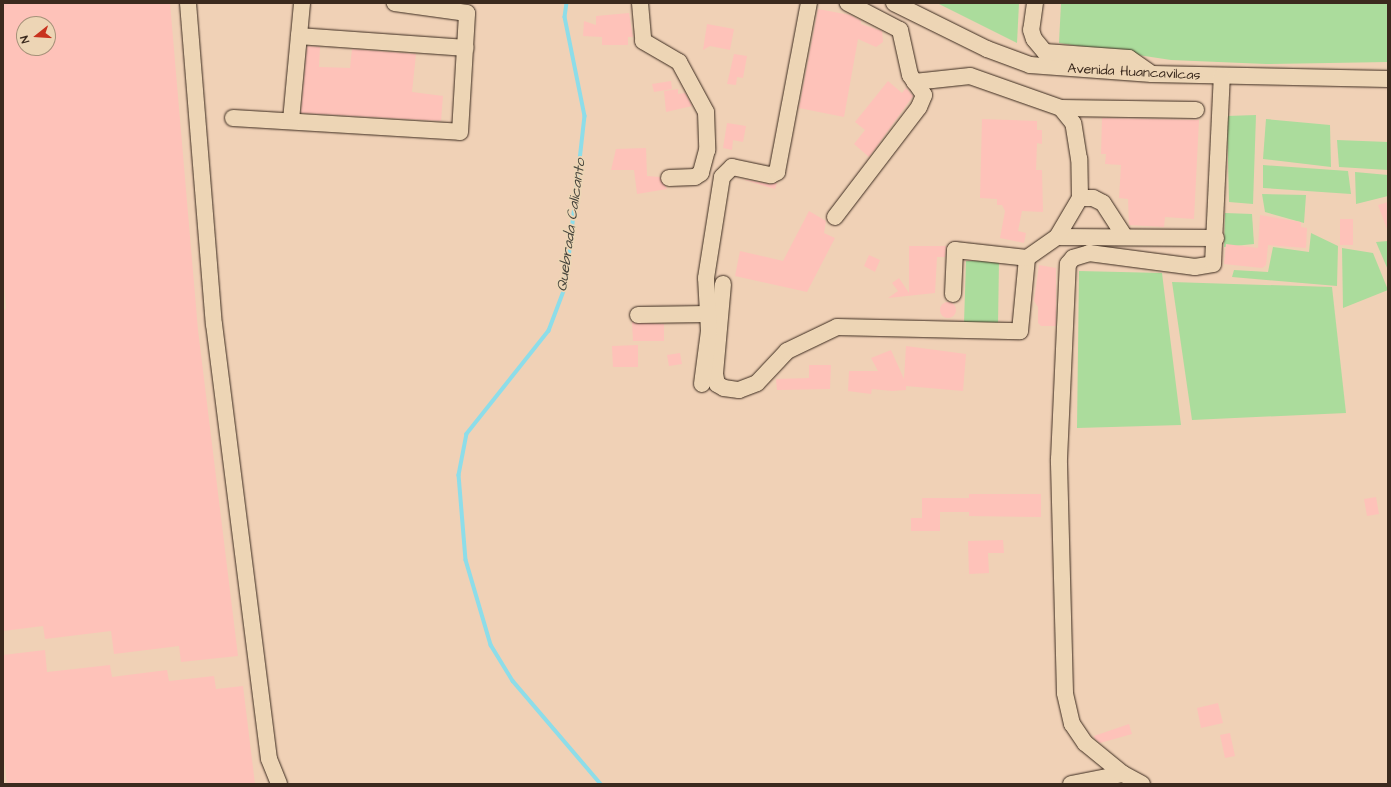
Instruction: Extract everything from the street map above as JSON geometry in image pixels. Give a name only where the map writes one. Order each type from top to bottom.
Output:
[{"type":"street","points":[[188,3],[214,324],[269,759],[279,784]]},
{"type":"street","points":[[291,120],[302,3]]},
{"type":"street","points":[[233,118],[291,120],[460,132],[466,48],[465,10],[395,3]]},
{"type":"street","points":[[640,3],[643,42],[679,62],[706,112],[707,150],[701,173],[695,177],[669,178]]},
{"type":"street","points":[[702,384],[708,314],[706,278],[723,173],[732,167],[771,175],[777,172],[809,3]]},
{"type":"street","points":[[835,217],[923,100],[922,90],[914,82],[900,30],[848,3]]},
{"type":"street","name":"Avenida Huancavilcas","points":[[894,3],[987,49],[1030,65],[1152,74],[1388,79]]},
{"type":"street","points":[[1035,3],[1031,30],[1034,39],[1045,52],[1129,58],[1152,74]]},
{"type":"street","points":[[299,36],[466,48]]},
{"type":"street","points":[[914,82],[970,76],[1060,108],[1196,110]]},
{"type":"street","points":[[1142,784],[1123,774],[1085,743],[1072,724],[1065,694],[1060,460],[1068,264],[1073,258],[1089,253],[1209,266],[1215,258],[1222,76]]},
{"type":"street","points":[[953,294],[954,250],[1027,258],[1057,237],[1080,198],[1079,159],[1073,123],[1060,108]]},
{"type":"street","points":[[1080,198],[1093,198],[1103,203],[1125,237]]},
{"type":"street","points":[[1057,237],[1216,238]]},
{"type":"street","points":[[723,284],[715,380],[724,388],[739,390],[757,383],[787,351],[837,326],[1020,331],[1027,258]]},
{"type":"street","points":[[638,315],[708,314]]},
{"type":"street","points":[[1071,784],[1123,774]]},
{"type":"green space","points":[[937,3],[1019,3],[1017,43]]},
{"type":"green space","points":[[1061,3],[1388,3],[1388,62],[1266,64],[1171,60],[1059,43]]},
{"type":"green space","points":[[1256,115],[1253,204],[1229,202],[1227,116]]},
{"type":"green space","points":[[1266,119],[1330,125],[1331,167],[1263,159]]},
{"type":"green space","points":[[1337,140],[1388,142],[1388,170],[1339,167]]},
{"type":"green space","points":[[1263,165],[1348,171],[1351,194],[1263,188]]},
{"type":"green space","points":[[1355,172],[1388,175],[1388,196],[1356,204]]},
{"type":"green space","points":[[1262,194],[1306,195],[1304,223],[1265,212]]},
{"type":"green space","points":[[1225,213],[1252,214],[1254,244],[1224,247]]},
{"type":"green space","points":[[1311,233],[1338,246],[1337,286],[1232,277],[1234,270],[1268,272],[1273,247],[1309,252]]},
{"type":"green space","points":[[1388,241],[1388,270],[1376,242]]},
{"type":"green space","points":[[1342,248],[1373,253],[1388,290],[1343,308]]},
{"type":"green space","points":[[966,261],[999,261],[998,324],[964,323]]},
{"type":"green space","points":[[1079,271],[1162,273],[1181,425],[1077,428]]},
{"type":"green space","points":[[1172,282],[1332,287],[1346,413],[1192,420]]},
{"type":"building","points":[[3,3],[170,3],[198,330],[238,656],[181,662],[179,646],[114,654],[111,631],[45,639],[43,626],[3,631],[3,310],[6,309],[3,275]]},
{"type":"building","points":[[818,9],[850,15],[861,21],[861,24],[882,31],[883,42],[876,47],[858,39],[844,117],[799,108]]},
{"type":"building","points":[[629,13],[633,37],[628,37],[628,45],[602,45],[602,37],[583,36],[584,21],[596,25],[596,16]]},
{"type":"building","points":[[707,24],[734,29],[730,50],[710,46],[703,50]]},
{"type":"building","points":[[307,46],[320,47],[319,67],[350,68],[352,49],[416,54],[412,92],[443,96],[441,121],[301,113]]},
{"type":"building","points":[[734,54],[747,56],[743,78],[737,77],[736,85],[727,84]]},
{"type":"building","points":[[671,81],[672,89],[654,92],[652,84]]},
{"type":"building","points":[[888,81],[902,93],[906,88],[913,96],[869,157],[854,144],[865,130],[855,122]]},
{"type":"building","points":[[678,89],[678,94],[685,93],[692,106],[666,112],[664,91]]},
{"type":"building","points":[[1102,118],[1199,120],[1194,219],[1165,217],[1164,227],[1129,225],[1128,199],[1119,198],[1121,165],[1105,164],[1106,154],[1101,154]]},
{"type":"building","points":[[982,119],[1037,121],[1037,130],[1042,130],[1042,144],[1037,143],[1036,170],[1042,170],[1043,212],[1022,211],[1018,231],[1026,233],[1024,243],[1000,238],[1005,211],[1002,205],[997,205],[997,199],[980,198]]},
{"type":"building","points":[[727,123],[746,126],[743,142],[733,140],[732,150],[723,148]]},
{"type":"building","points":[[646,148],[647,176],[660,177],[667,189],[637,194],[634,170],[611,170],[616,149]]},
{"type":"building","points":[[741,179],[769,184],[777,183],[775,189]]},
{"type":"building","points":[[1388,202],[1388,229],[1387,229],[1378,205]]},
{"type":"building","points":[[809,211],[826,221],[824,233],[835,238],[807,292],[735,276],[740,251],[783,261]]},
{"type":"building","points":[[1260,215],[1301,222],[1301,227],[1307,228],[1306,248],[1268,245],[1266,265],[1262,268],[1224,264],[1226,244],[1258,248]]},
{"type":"building","points":[[1340,219],[1353,219],[1353,245],[1340,245]]},
{"type":"building","points":[[909,246],[946,246],[945,257],[937,257],[935,293],[888,298],[898,291],[892,283],[899,278],[909,293]]},
{"type":"building","points":[[869,255],[880,260],[875,272],[864,266]]},
{"type":"building","points":[[1039,265],[1056,268],[1056,326],[1041,326],[1038,323],[1038,307],[1034,301]]},
{"type":"building","points":[[945,302],[951,302],[956,307],[954,316],[951,318],[945,318],[940,313],[940,307]]},
{"type":"building","points":[[632,322],[664,324],[664,341],[633,341]]},
{"type":"building","points":[[638,345],[638,367],[613,367],[612,346]]},
{"type":"building","points":[[906,346],[966,354],[963,391],[906,386],[906,390],[892,391],[872,389],[871,394],[848,391],[849,371],[878,371],[871,358],[891,350],[904,379]]},
{"type":"building","points":[[680,353],[682,364],[669,366],[667,355]]},
{"type":"building","points":[[809,365],[831,365],[830,389],[777,390],[776,379],[809,378]]},
{"type":"building","points":[[969,494],[1041,494],[1041,517],[969,516],[969,512],[940,512],[940,531],[911,531],[911,518],[922,518],[922,498],[969,498]]},
{"type":"building","points":[[1376,497],[1379,514],[1367,516],[1364,499]]},
{"type":"building","points":[[1003,540],[1004,553],[988,553],[989,573],[969,574],[968,541]]},
{"type":"building","points":[[45,650],[47,672],[110,665],[112,677],[167,670],[169,681],[214,676],[216,689],[243,686],[255,784],[7,784],[3,749],[3,655]]},
{"type":"building","points":[[1218,703],[1223,723],[1201,728],[1197,708]]},
{"type":"building","points":[[1129,724],[1132,734],[1100,743],[1095,739],[1094,736]]},
{"type":"building","points":[[1230,733],[1235,756],[1225,758],[1220,735]]},
{"type":"waterway","name":"Quebrada Calicanto","points":[[567,3],[565,17],[585,116],[566,286],[549,331],[467,434],[459,475],[466,560],[491,645],[513,681],[601,784]]}]
